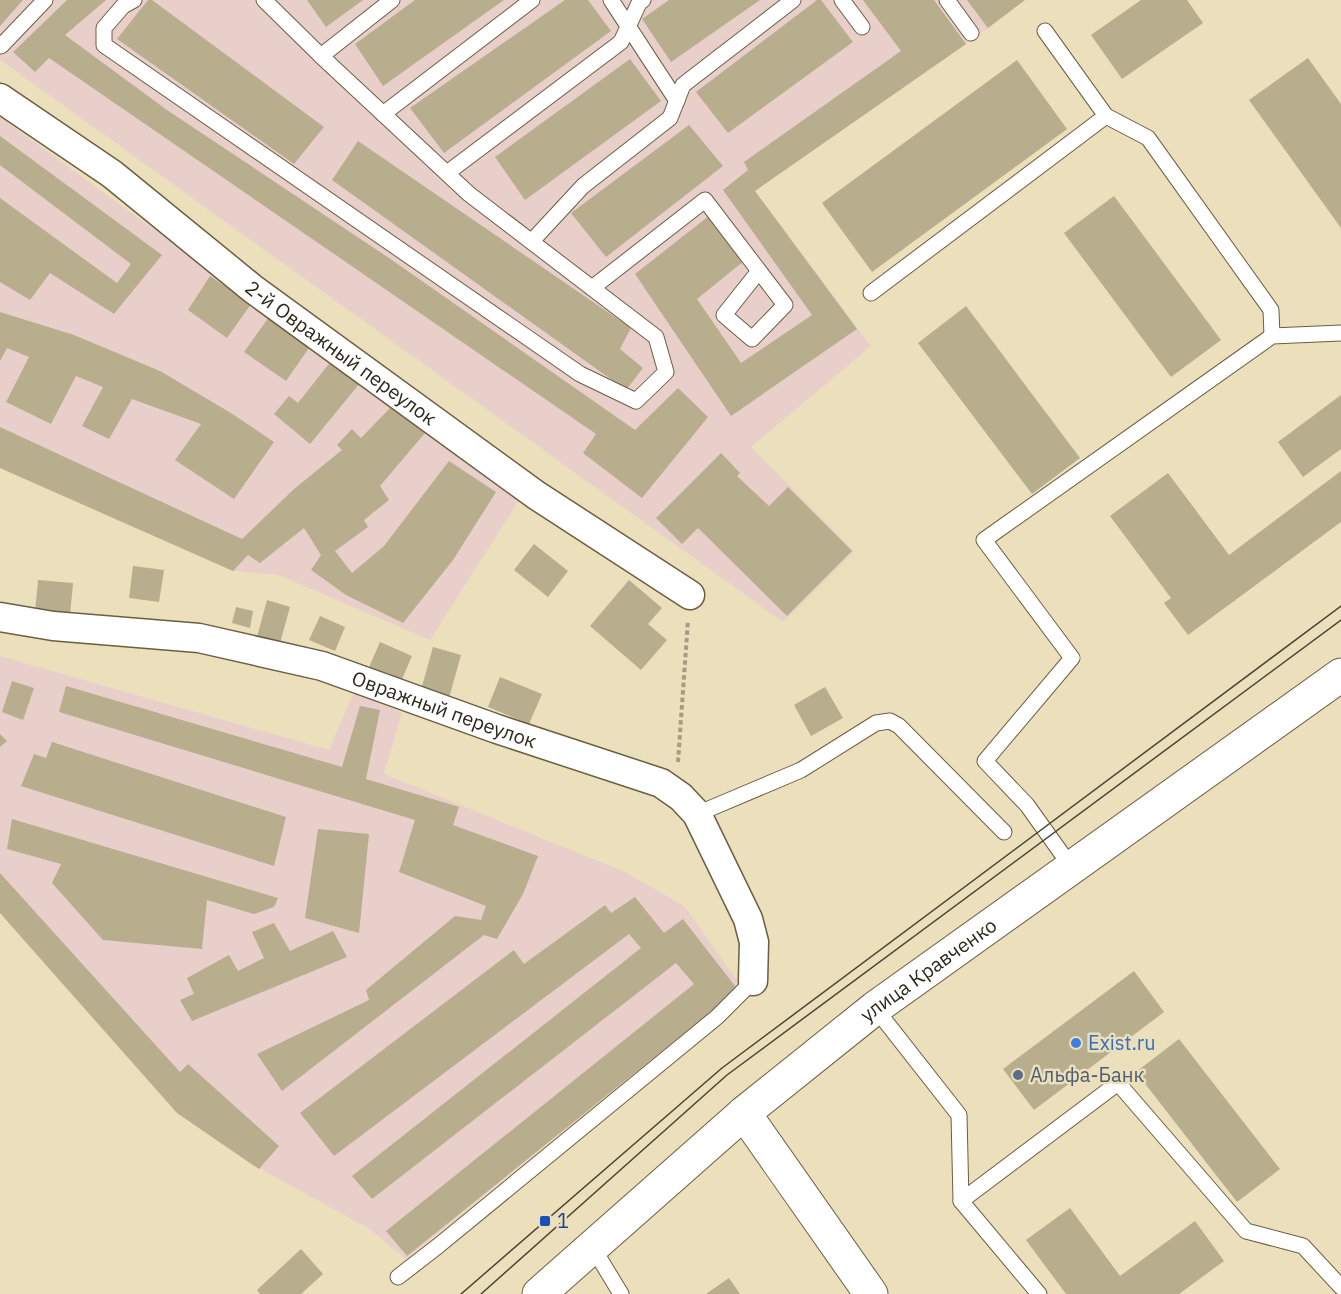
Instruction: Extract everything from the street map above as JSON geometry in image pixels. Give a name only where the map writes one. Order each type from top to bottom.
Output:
[{"type":"main road","name":"улица Кравченко","points":[[539,1294],[744,1113],[875,1008],[1072,868],[1338,685]]},
{"type":"main road","points":[[744,1113],[871,1294]]},
{"type":"street","name":"2-й Овражный переулок","points":[[0,98],[112,174],[253,289],[536,495],[690,595]]},
{"type":"street","name":"Овражный переулок","points":[[0,617],[53,626],[199,638],[322,666],[497,729],[661,783],[697,814],[748,919],[754,942],[753,981]]},
{"type":"lane","points":[[0,45],[45,0]]},
{"type":"lane","points":[[134,0],[123,6],[104,28],[104,45],[580,374],[636,401],[666,372],[656,337],[470,194],[264,0]]},
{"type":"lane","points":[[321,56],[392,0]]},
{"type":"lane","points":[[383,114],[532,0]]},
{"type":"lane","points":[[611,0],[677,101]]},
{"type":"lane","points":[[447,173],[621,42],[639,3],[643,0]]},
{"type":"lane","points":[[532,241],[583,186],[670,118],[683,85],[793,0]]},
{"type":"lane","points":[[842,0],[862,27]]},
{"type":"lane","points":[[947,0],[971,33]]},
{"type":"lane","points":[[1045,31],[1106,116],[1148,138],[1271,310],[1272,336]]},
{"type":"lane","points":[[871,293],[1106,116]]},
{"type":"lane","points":[[592,288],[705,200],[759,271]]},
{"type":"lane","points":[[1072,868],[1027,805],[985,761],[1072,658],[984,540],[1272,336],[1341,333]]},
{"type":"lane","points":[[697,814],[801,770],[863,730],[876,723],[890,721],[899,726],[1004,832]]},
{"type":"lane","points":[[398,1276],[438,1246],[717,1017],[753,981]]},
{"type":"lane","points":[[875,1008],[959,1115],[961,1201],[1039,1294]]},
{"type":"lane","points":[[961,1201],[1118,1083],[1246,1231],[1302,1246],[1341,1287]]},
{"type":"lane","points":[[592,1246],[621,1294]]},
{"type":"path","points":[[675,793],[690,595]]},
{"type":"shaded area","points":[[0,0],[1003,0],[1011,11],[755,191],[871,346],[751,447],[854,551],[783,622],[0,60]]},
{"type":"shaded area","points":[[0,117],[521,497],[430,640],[279,575],[233,571],[0,468]]},
{"type":"shaded area","points":[[0,656],[329,750],[354,692],[402,713],[384,774],[625,872],[684,906],[741,986],[406,1259],[368,1228],[246,1161],[177,1113],[0,913]]},
{"type":"building","points":[[0,0],[23,0],[0,26]]},
{"type":"building","points":[[67,0],[106,0],[65,35],[167,110],[389,258],[635,430],[678,388],[708,417],[642,498],[583,453],[596,434],[49,58],[35,72],[13,52]]},
{"type":"building","points":[[148,0],[152,0],[324,127],[294,164],[117,39]]},
{"type":"building","points":[[307,0],[363,0],[326,27]]},
{"type":"building","points":[[415,0],[504,0],[383,86],[355,44]]},
{"type":"building","points":[[565,0],[588,0],[611,31],[444,153],[410,108]]},
{"type":"building","points":[[669,0],[760,0],[671,62],[642,19]]},
{"type":"building","points":[[817,0],[821,0],[853,42],[728,133],[696,92]]},
{"type":"building","points":[[863,0],[934,0],[966,44],[755,191],[857,329],[731,416],[635,274],[710,215],[744,261],[697,299],[741,363],[812,315],[723,190],[748,170],[744,162],[901,51]]},
{"type":"building","points":[[967,0],[1025,0],[988,28]]},
{"type":"building","points":[[1141,0],[1187,0],[1203,23],[1122,79],[1091,35]]},
{"type":"building","points":[[1308,58],[1341,104],[1341,228],[1249,100]]},
{"type":"building","points":[[630,59],[661,101],[525,200],[495,157]]},
{"type":"building","points":[[1017,60],[1067,129],[872,272],[822,203]]},
{"type":"building","points":[[689,125],[723,166],[606,257],[571,213]]},
{"type":"building","points":[[0,136],[162,255],[114,314],[50,273],[30,300],[0,282],[0,198],[117,283],[131,264],[0,165]]},
{"type":"building","points":[[358,141],[631,328],[620,349],[643,368],[626,390],[332,180]]},
{"type":"building","points":[[1114,196],[1221,340],[1171,377],[1064,233]]},
{"type":"building","points":[[210,276],[251,304],[227,338],[188,310]]},
{"type":"building","points":[[966,306],[1080,458],[1032,494],[918,343]]},
{"type":"building","points":[[0,312],[74,335],[160,371],[231,413],[274,442],[234,499],[175,460],[201,424],[132,399],[109,439],[82,426],[103,387],[76,376],[51,424],[6,402],[29,357],[7,348],[0,361]]},
{"type":"building","points":[[269,317],[311,345],[286,381],[244,352]]},
{"type":"building","points":[[332,360],[360,383],[310,444],[274,414],[289,396],[298,403]]},
{"type":"building","points":[[1341,395],[1341,449],[1303,477],[1278,442]]},
{"type":"building","points":[[392,406],[425,433],[380,486],[389,500],[364,520],[368,527],[335,551],[352,573],[384,546],[449,461],[496,492],[453,560],[403,623],[346,595],[311,570],[321,555],[304,528],[260,563],[248,555],[233,571],[0,468],[0,427],[242,539],[294,489],[342,450],[337,445],[352,429],[361,438]]},
{"type":"building","points":[[721,453],[740,473],[737,476],[769,506],[788,487],[852,551],[787,616],[698,528],[682,544],[656,518]]},
{"type":"building","points":[[1341,471],[1341,522],[1188,635],[1164,603],[1171,598],[1110,516],[1168,473],[1229,555]]},
{"type":"building","points":[[534,544],[568,571],[548,597],[514,570]]},
{"type":"building","points":[[133,566],[164,570],[159,602],[129,598]]},
{"type":"building","points":[[38,580],[73,583],[70,615],[35,612]]},
{"type":"building","points":[[629,580],[662,608],[648,624],[667,640],[641,670],[590,626]]},
{"type":"building","points":[[267,600],[290,607],[280,643],[257,637]]},
{"type":"building","points":[[236,607],[253,611],[250,628],[232,623]]},
{"type":"building","points":[[320,616],[345,627],[335,651],[309,640]]},
{"type":"building","points":[[380,642],[412,656],[399,686],[367,672]]},
{"type":"building","points":[[433,647],[461,655],[449,698],[421,690]]},
{"type":"building","points":[[500,677],[542,694],[529,724],[488,707]]},
{"type":"building","points":[[12,681],[34,688],[23,720],[2,712]]},
{"type":"building","points":[[66,686],[342,767],[360,706],[380,710],[366,779],[459,807],[453,825],[538,856],[523,894],[497,939],[484,935],[282,1091],[257,1054],[369,1000],[366,990],[455,916],[481,920],[486,906],[399,872],[415,820],[59,712]]},
{"type":"building","points":[[825,687],[843,718],[811,736],[794,705]]},
{"type":"building","points":[[0,734],[7,741],[0,747]]},
{"type":"building","points":[[52,742],[286,817],[274,866],[21,786],[34,754],[46,758]]},
{"type":"building","points":[[12,819],[278,898],[274,907],[254,914],[207,900],[202,949],[103,940],[52,883],[61,864],[7,849]]},
{"type":"building","points":[[318,829],[369,834],[359,933],[305,918]]},
{"type":"building","points":[[0,873],[180,1072],[188,1064],[279,1146],[259,1169],[177,1113],[0,913]]},
{"type":"building","points":[[635,897],[664,933],[683,919],[738,990],[407,1256],[386,1231],[694,984],[676,963],[372,1199],[352,1176],[641,948],[629,934],[334,1156],[300,1113],[514,950],[524,964],[605,905],[611,913]]},
{"type":"building","points":[[274,923],[290,951],[333,931],[347,957],[192,1021],[180,1000],[194,994],[187,978],[229,955],[238,971],[264,958],[252,932]]},
{"type":"building","points":[[1134,971],[1164,1012],[1034,1110],[1003,1069]]},
{"type":"building","points":[[1179,1039],[1280,1169],[1237,1202],[1136,1072]]},
{"type":"building","points":[[1070,1208],[1120,1276],[1195,1221],[1224,1261],[1179,1294],[1066,1294],[1026,1240]]},
{"type":"building","points":[[301,1249],[323,1274],[301,1294],[260,1294],[257,1290]]},
{"type":"building","points":[[729,1278],[740,1294],[706,1294]]},
{"type":"tram line","points":[[461,1294],[722,1068],[1341,606]]},
{"type":"tram line","points":[[481,1294],[727,1075],[1341,620]]},
{"type":"place","name":"Exist.ru","points":[[1076,1043]]},
{"type":"place","name":"Альфа-Банк","points":[[1018,1075]]},
{"type":"place","name":"1","points":[[545,1221]]}]
